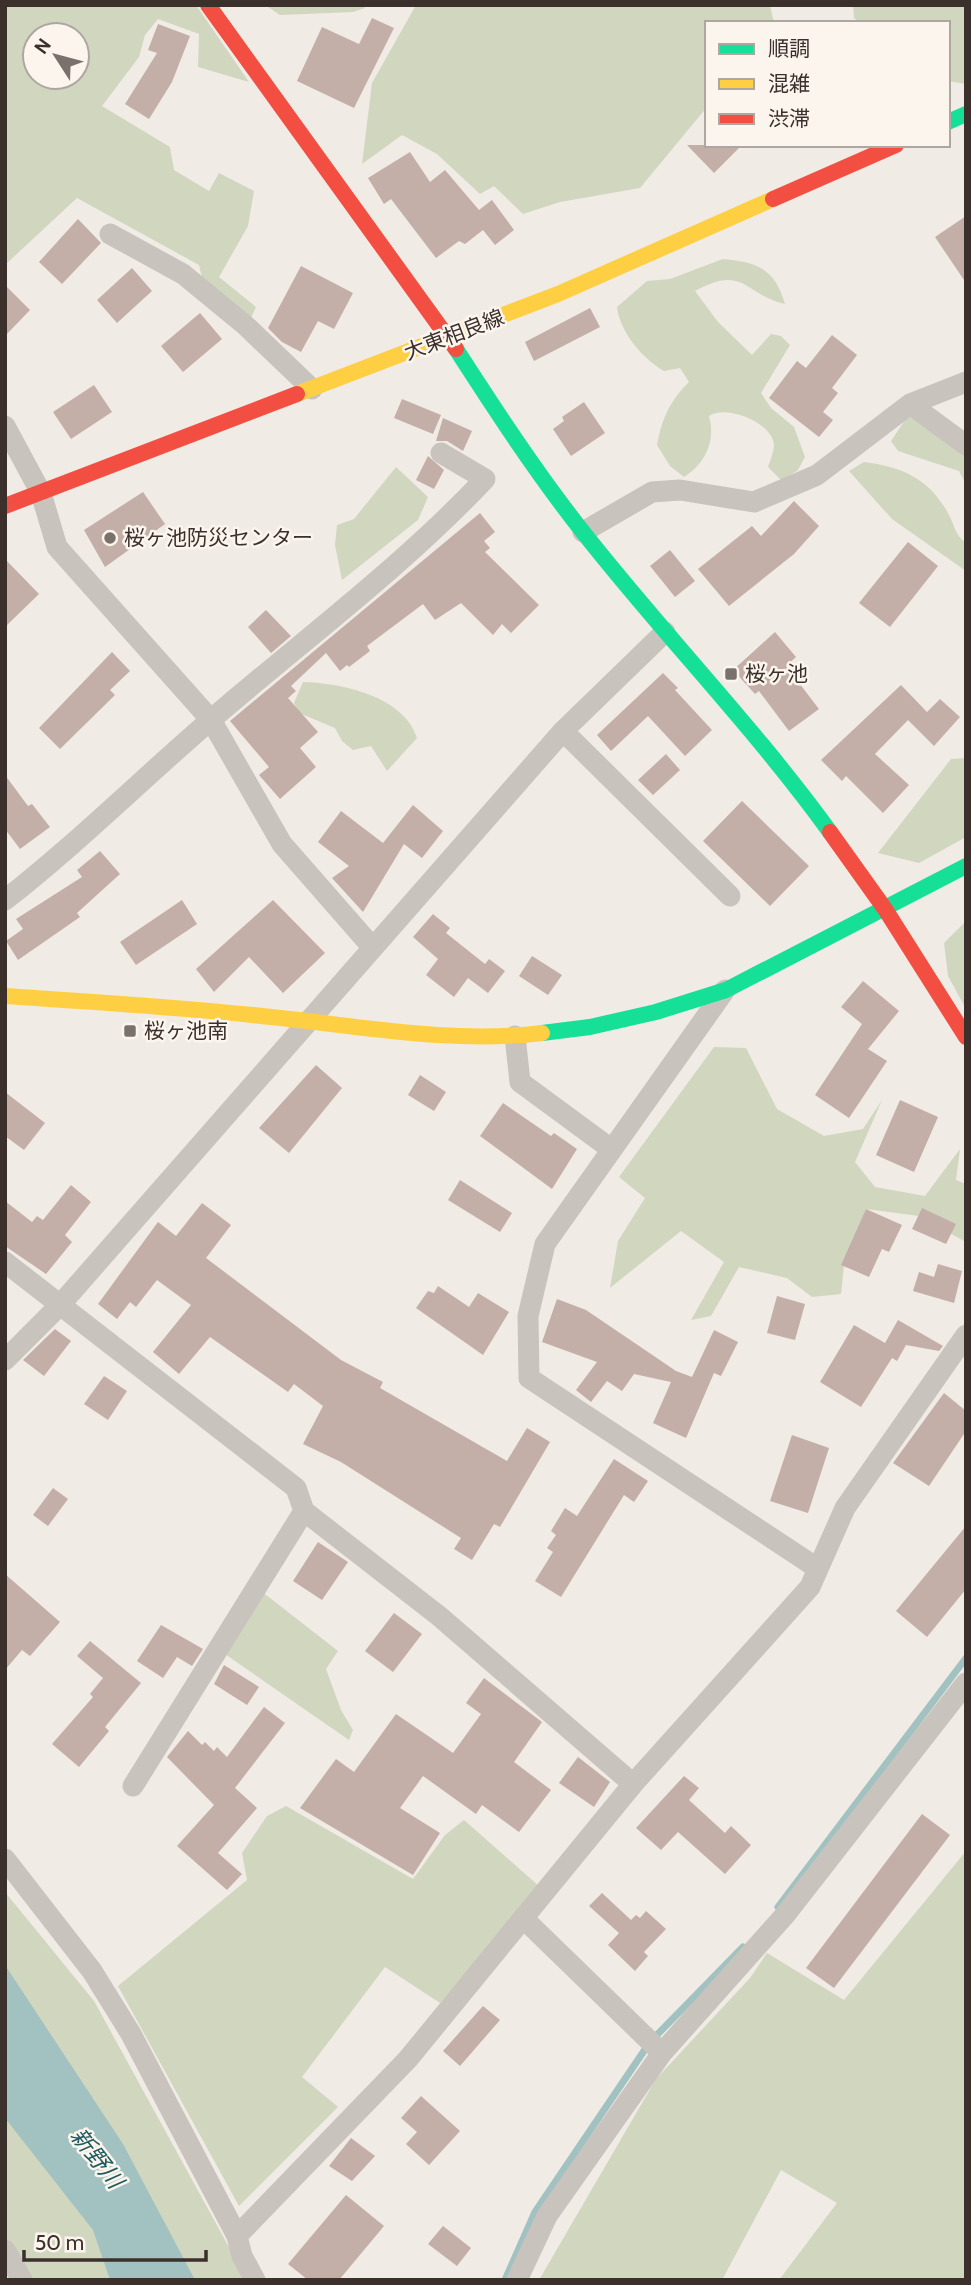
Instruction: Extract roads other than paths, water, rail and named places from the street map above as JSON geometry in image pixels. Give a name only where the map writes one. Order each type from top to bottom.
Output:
[{"type":"street","points":[[208,5],[448,337],[509,430],[583,532],[794,782],[885,909],[966,1037]]},
{"type":"street","points":[[950,121],[966,114]]},
{"type":"street","name":"大東相良線","points":[[5,506],[558,294],[891,147]]},
{"type":"street","points":[[110,234],[183,274],[245,325],[312,389]]},
{"type":"street","points":[[583,532],[652,492],[680,490],[754,502],[817,475],[910,404],[966,382]]},
{"type":"street","points":[[910,404],[966,445]]},
{"type":"street","points":[[5,426],[41,493],[57,547],[211,720],[282,844],[373,948]]},
{"type":"street","points":[[5,900],[64,854],[211,720],[444,523],[485,479],[441,453]]},
{"type":"street","points":[[5,1360],[60,1305],[563,731],[665,632]]},
{"type":"street","points":[[563,731],[730,896]]},
{"type":"street","points":[[5,996],[238,1013],[443,1035],[515,1036],[630,1018],[726,990],[966,866]]},
{"type":"street","points":[[726,990],[545,1244],[528,1317],[529,1378],[817,1568]]},
{"type":"street","points":[[515,1036],[520,1082],[611,1149]]},
{"type":"street","points":[[5,1262],[296,1488],[304,1511],[439,1616],[633,1784]]},
{"type":"street","points":[[237,2236],[408,2059],[633,1784],[810,1587],[845,1508],[966,1335]]},
{"type":"street","points":[[133,1786],[304,1511]]},
{"type":"street","points":[[517,2280],[547,2216],[662,2053],[785,1915],[966,1683]]},
{"type":"street","points":[[5,1860],[92,1971],[131,2034],[237,2236],[242,2256],[255,2280]]},
{"type":"street","points":[[523,1918],[662,2053]]},
{"type":"street","points":[[5,2250],[22,2280]]},
{"type":"water","name":"新野川","points":[[5,1965],[123,2144],[195,2280],[110,2280],[93,2230],[5,2118]]},
{"type":"waterway","points":[[778,1907],[966,1658]]},
{"type":"waterway","points":[[505,2280],[535,2212],[650,2042],[743,1947]]},
{"type":"place","name":"桜ヶ池防災センター","points":[[110,538]]},
{"type":"place","name":"桜ヶ池","points":[[731,674]]},
{"type":"place","name":"桜ヶ池南","points":[[130,1031]]}]
